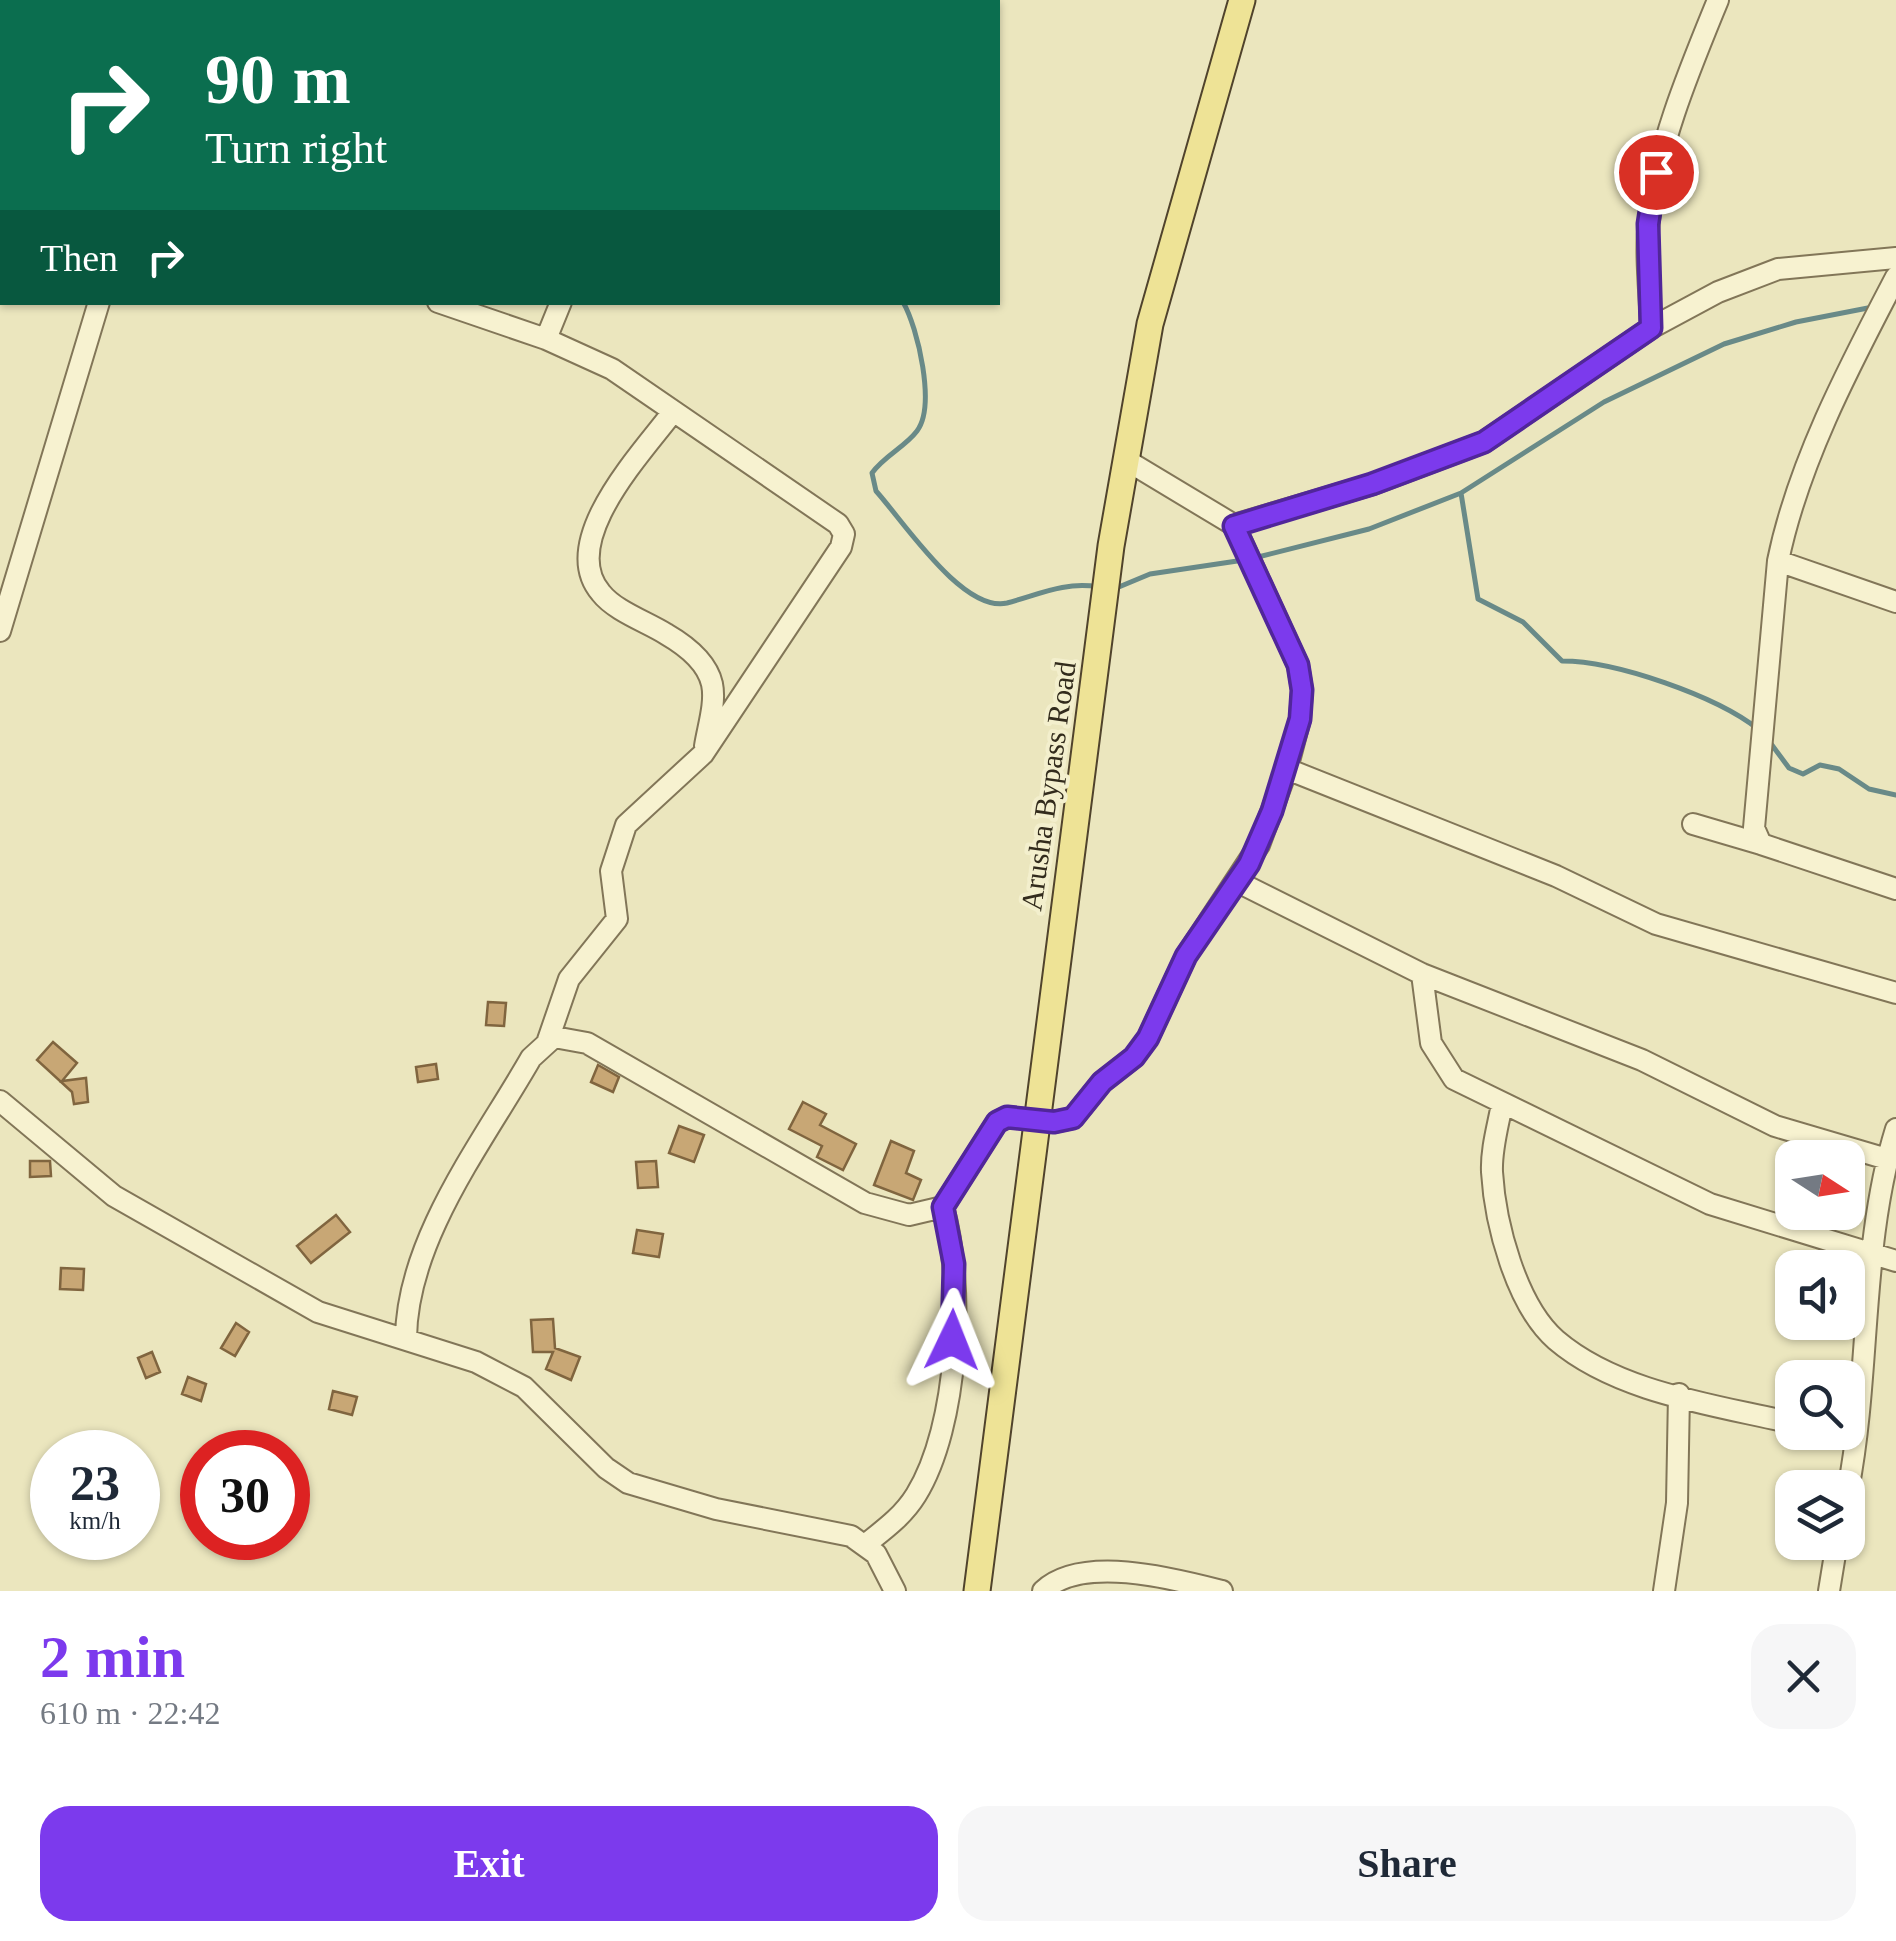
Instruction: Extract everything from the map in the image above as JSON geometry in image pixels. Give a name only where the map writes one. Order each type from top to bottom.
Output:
[{"type":"main road","name":"Arusha Bypass Road","points":[[978,1591],[1111,546],[1150,324],[1242,0]]},
{"type":"street","points":[[1651,328],[1648,224],[1656,172],[1687,75],[1718,0]]},
{"type":"street","points":[[1234,526],[1372,484],[1484,442],[1651,328],[1718,292],[1778,269],[1896,258]]},
{"type":"street","points":[[1761,844],[1754,828],[1759,758],[1778,561],[1786,526],[1873,319],[1892,285]]},
{"type":"street","points":[[0,632],[98,305]]},
{"type":"street","points":[[406,1338],[409,1290],[424,1246],[531,1058],[548,1040],[569,979],[617,919],[611,871],[626,825],[704,754],[841,547],[844,534],[838,524],[612,370],[484,311],[453,305]]},
{"type":"street","points":[[546,340],[560,305]]},
{"type":"street","points":[[672,413],[610,496],[594,528],[588,563],[590,578],[603,597],[677,640],[708,674],[713,698],[704,754]]},
{"type":"street","points":[[548,1040],[566,1036],[586,1043],[865,1203],[909,1216],[943,1207],[997,1122],[1007,1117],[1073,1118],[1102,1082],[1134,1057],[1148,1038],[1186,956],[1238,882],[1258,844],[1300,719],[1298,665],[1234,526],[1126,460]]},
{"type":"street","points":[[1778,561],[1896,602]]},
{"type":"street","points":[[1286,770],[1539,868],[1656,924],[1896,993]]},
{"type":"street","points":[[1693,824],[1896,889]]},
{"type":"street","points":[[1238,882],[1422,974],[1642,1060],[1776,1126],[1886,1159]]},
{"type":"street","points":[[1422,974],[1431,1043],[1454,1079],[1710,1204],[1896,1261]]},
{"type":"street","points":[[0,1101],[114,1196],[318,1312],[476,1362],[524,1387],[606,1468],[642,1490],[716,1510],[802,1524],[866,1544],[895,1591]]},
{"type":"street","points":[[1502,1104],[1492,1173],[1508,1259],[1530,1304],[1553,1338],[1604,1370],[1775,1419]]},
{"type":"street","points":[[1864,1360],[1886,1159],[1896,1129]]},
{"type":"street","points":[[866,1544],[896,1520],[915,1496],[938,1443],[955,1309],[954,1264],[943,1207]]},
{"type":"street","points":[[1664,1591],[1677,1503],[1679,1394]]},
{"type":"street","points":[[1829,1591],[1834,1560]]},
{"type":"street","points":[[1042,1591],[1066,1576],[1100,1572],[1167,1577],[1222,1591]]},
{"type":"building","points":[[488,1002],[506,1003],[504,1026],[486,1025]]},
{"type":"building","points":[[53,1042],[77,1063],[62,1081],[86,1078],[88,1102],[74,1104],[72,1092],[37,1060]]},
{"type":"building","points":[[436,1064],[438,1079],[418,1082],[416,1067]]},
{"type":"building","points":[[598,1065],[619,1077],[613,1092],[591,1082]]},
{"type":"building","points":[[803,1102],[826,1114],[820,1125],[856,1144],[843,1170],[817,1157],[822,1146],[789,1129]]},
{"type":"building","points":[[679,1126],[704,1135],[694,1162],[669,1153]]},
{"type":"building","points":[[891,1141],[914,1151],[906,1173],[921,1180],[913,1200],[874,1185]]},
{"type":"building","points":[[30,1161],[50,1161],[51,1176],[30,1177]]},
{"type":"building","points":[[656,1161],[658,1187],[638,1188],[636,1162]]},
{"type":"building","points":[[336,1215],[350,1232],[311,1263],[297,1246]]},
{"type":"building","points":[[637,1230],[663,1234],[659,1257],[633,1253]]},
{"type":"building","points":[[61,1268],[84,1269],[83,1290],[60,1289]]},
{"type":"building","points":[[553,1319],[555,1348],[580,1357],[571,1380],[546,1369],[553,1352],[533,1352],[531,1320]]},
{"type":"building","points":[[236,1323],[249,1332],[235,1356],[221,1348]]},
{"type":"building","points":[[152,1352],[160,1372],[146,1378],[138,1358]]},
{"type":"building","points":[[188,1377],[206,1384],[201,1401],[182,1394]]},
{"type":"building","points":[[333,1391],[357,1397],[352,1415],[329,1409]]},
{"type":"waterway","points":[[904,305],[923,367],[925,404],[917,431],[872,473],[876,491],[954,580],[990,602],[1007,603],[1063,587],[1098,587]]},
{"type":"waterway","points":[[1254,558],[1369,529],[1461,493],[1604,402],[1724,344],[1796,322],[1873,307]]},
{"type":"waterway","points":[[1461,493],[1478,599],[1523,622],[1562,661],[1609,667],[1664,683],[1717,704],[1758,729]]},
{"type":"waterway","points":[[1114,589],[1150,574],[1244,560]]},
{"type":"waterway","points":[[1769,741],[1789,768],[1803,774],[1820,765],[1839,769],[1869,789],[1896,795]]},
{"type":"route","points":[[952,1340],[954,1264],[943,1207],[959,1187],[988,1130],[1007,1117],[1054,1122],[1073,1118],[1102,1082],[1134,1057],[1148,1038],[1169,985],[1186,956],[1249,864],[1272,811],[1300,719],[1302,690],[1298,665],[1234,526],[1372,484],[1484,442],[1651,328],[1648,224],[1656,172]]}]
